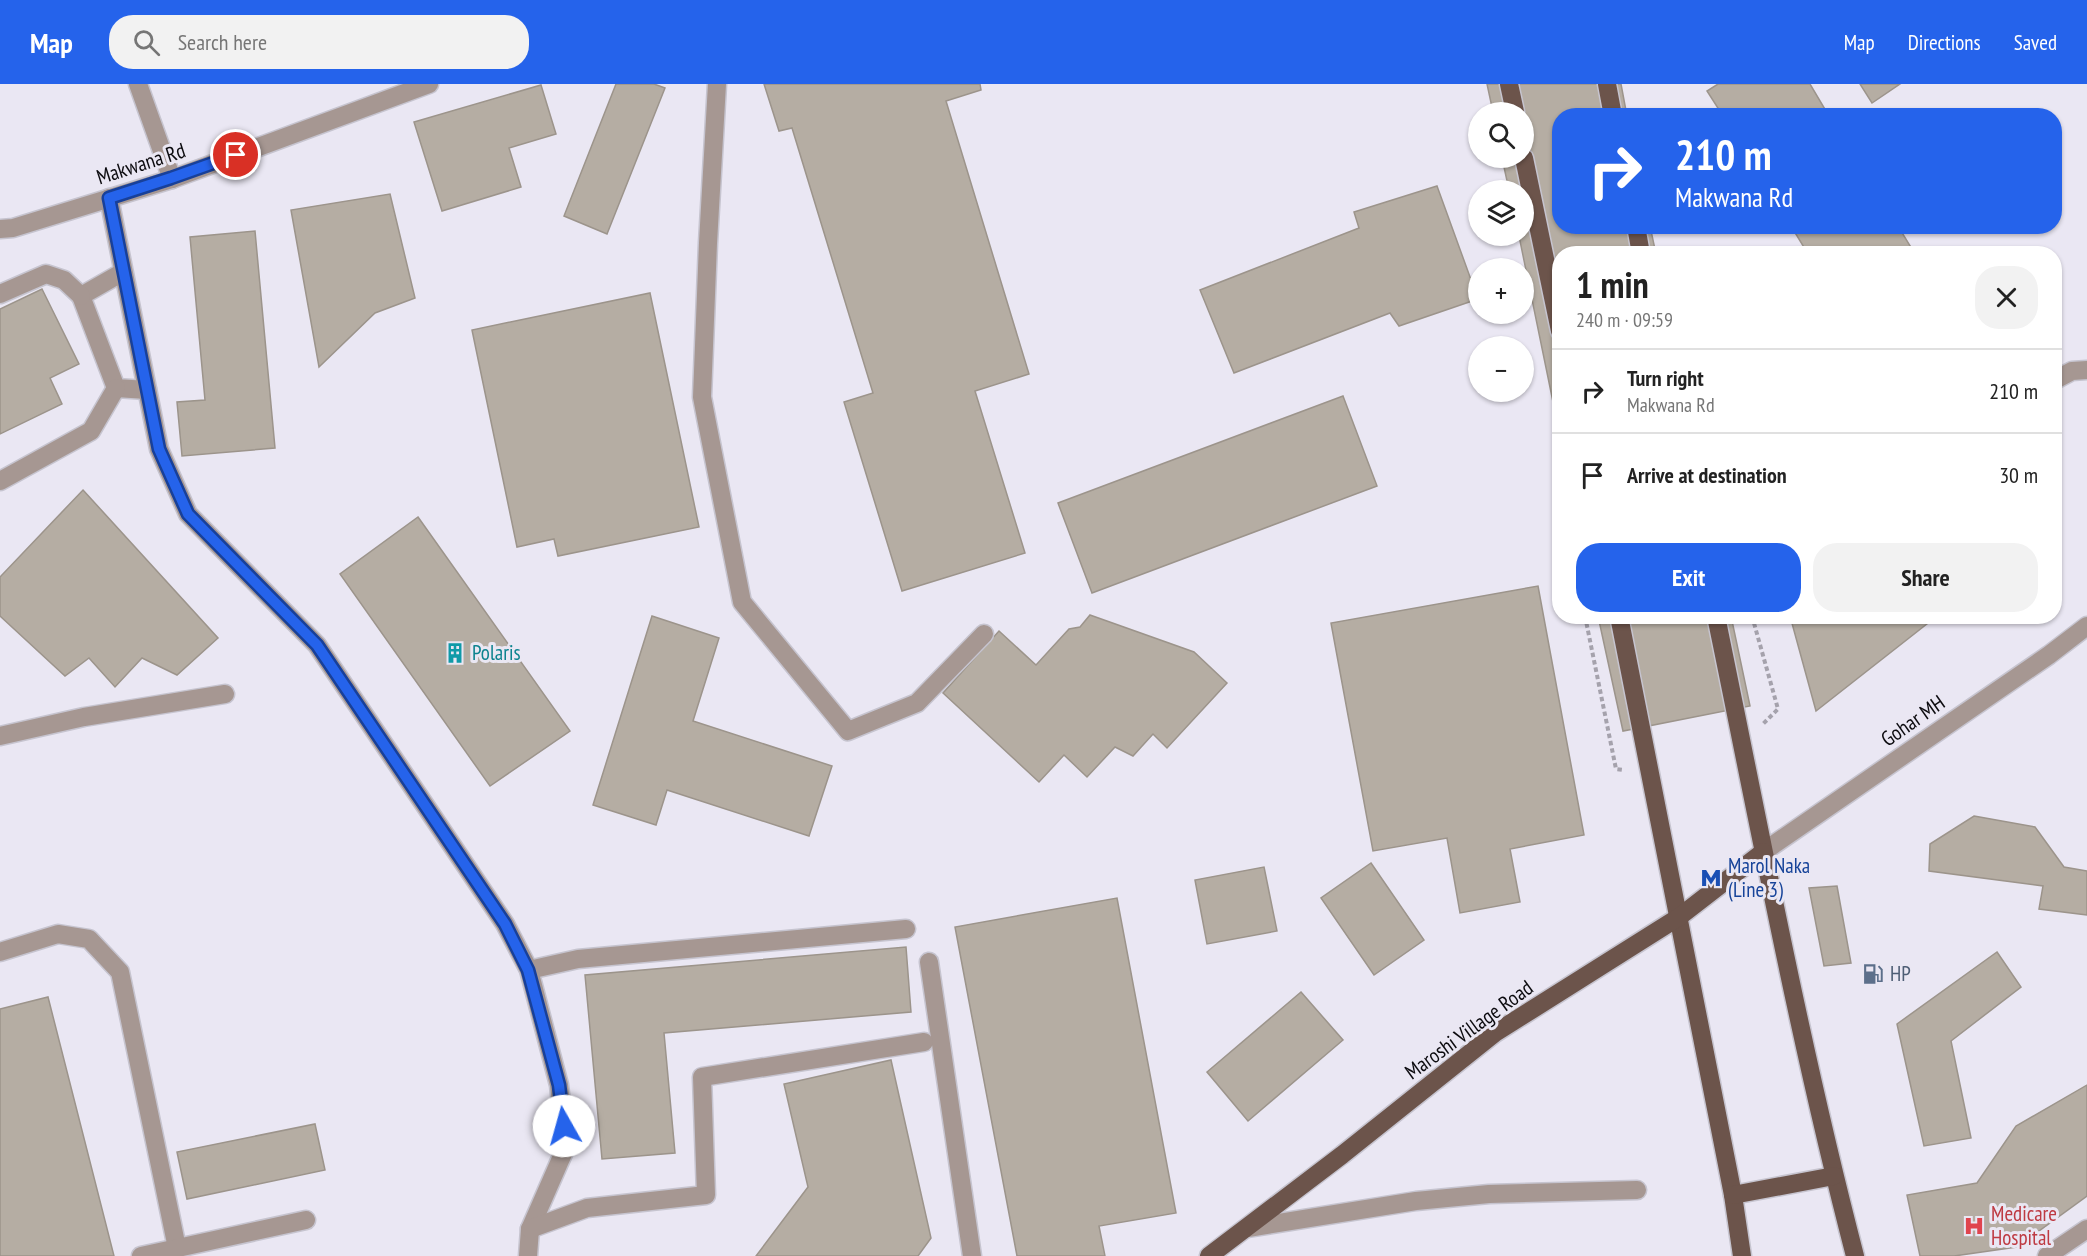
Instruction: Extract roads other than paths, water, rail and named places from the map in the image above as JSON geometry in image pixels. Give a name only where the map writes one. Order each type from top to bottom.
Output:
[{"type":"main road","points":[[1509,84],[1513,102]]},
{"type":"main road","points":[[1606,84],[1611,108]]},
{"type":"main road","points":[[1526,168],[1552,293]]},
{"type":"main road","points":[[1621,624],[1733,1195],[1742,1256]]},
{"type":"main road","points":[[1718,624],[1763,852],[1834,1176],[1856,1256]]},
{"type":"main road","name":"Maroshi Village Road","points":[[1209,1256],[1248,1228],[1495,1033],[1679,916],[1763,852]]},
{"type":"main road","points":[[1733,1195],[1834,1176]]},
{"type":"street","points":[[138,84],[171,178]]},
{"type":"street","name":"Makwana Rd","points":[[0,229],[13,228],[171,178],[429,84]]},
{"type":"street","points":[[717,84],[702,397],[742,602],[848,731],[917,703],[984,634]]},
{"type":"street","points":[[109,198],[159,449],[188,514],[317,645],[505,924],[528,970],[559,1085],[566,1147],[530,1229],[528,1256]]},
{"type":"street","points":[[81,296],[123,272]]},
{"type":"street","points":[[0,294],[46,274],[64,280],[81,296],[116,388]]},
{"type":"street","points":[[2062,376],[2072,371],[2087,370]]},
{"type":"street","points":[[116,388],[147,390]]},
{"type":"street","points":[[0,481],[91,431],[116,388]]},
{"type":"street","name":"Gohar MH","points":[[1763,852],[2039,662],[2087,626]]},
{"type":"street","points":[[0,736],[84,717],[225,694]]},
{"type":"street","points":[[528,970],[578,959],[906,929]]},
{"type":"street","points":[[0,952],[58,934],[89,939],[120,972],[177,1248]]},
{"type":"street","points":[[929,962],[972,1256]]},
{"type":"street","points":[[530,1229],[587,1208],[706,1195],[702,1077],[924,1042]]},
{"type":"street","points":[[1248,1228],[1416,1201],[1468,1196],[1637,1190]]},
{"type":"street","points":[[141,1256],[306,1220]]},
{"type":"street","points":[[2048,1256],[2087,1229]]},
{"type":"place","name":"Polaris","points":[[455,653]]},
{"type":"place","name":"Marol Naka (Line 3)","points":[[1711,878]]},
{"type":"place","name":"HP","points":[[1873,974]]},
{"type":"place","name":"Medicare Hospital","points":[[1974,1226]]}]
